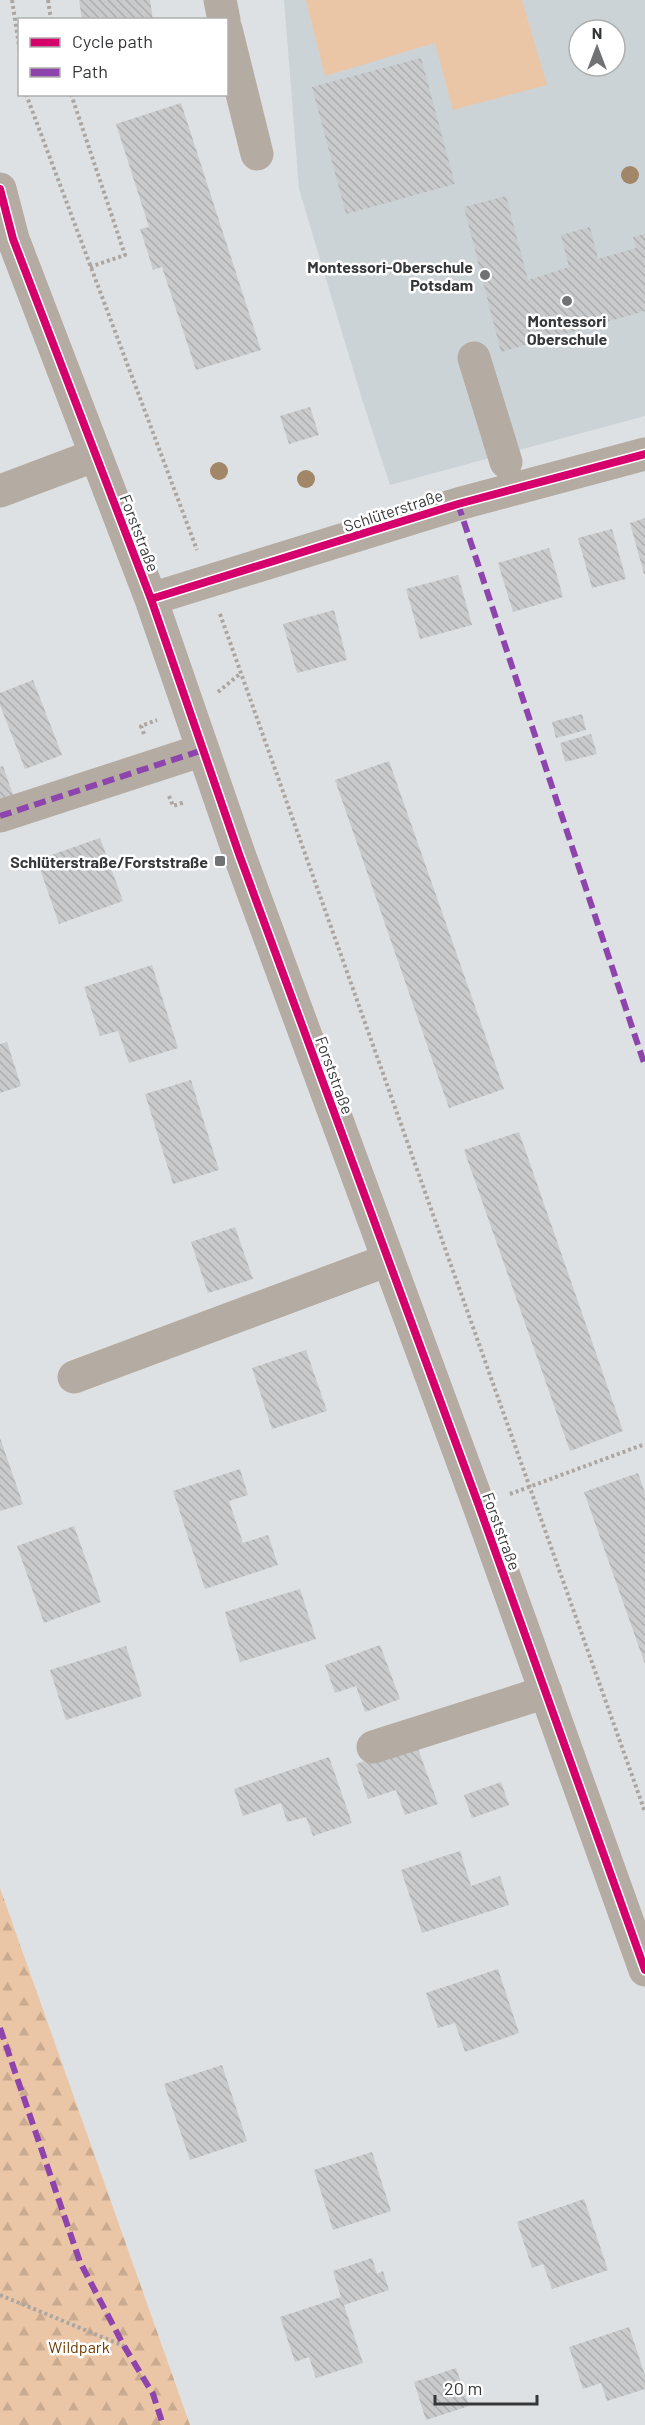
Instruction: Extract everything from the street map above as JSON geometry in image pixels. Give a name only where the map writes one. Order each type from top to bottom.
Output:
[{"type":"street","points":[[228,40],[257,154]]},
{"type":"street","name":"Forststraße","points":[[0,189],[12,239],[151,599],[203,750],[479,1506],[645,1970]]},
{"type":"street","points":[[474,358],[506,462]]},
{"type":"street","name":"Schlüterstraße","points":[[151,599],[209,583],[458,504],[645,454]]},
{"type":"street","points":[[0,491],[96,455]]},
{"type":"street","points":[[0,816],[203,750]]},
{"type":"street","points":[[74,1377],[388,1260]]},
{"type":"street","points":[[373,1747],[546,1692]]},
{"type":"path","points":[[12,0],[18,39]]},
{"type":"path","points":[[48,0],[51,18]]},
{"type":"path","points":[[27,96],[209,583],[645,1812]]},
{"type":"path","points":[[72,96],[125,255],[90,267]]},
{"type":"path","points":[[479,1506],[645,1444]]},
{"type":"path","points":[[0,2295],[124,2346]]},
{"type":"shaded area","name":"Montessori-Oberschule Potsdam","points":[[284,0],[645,0],[645,416],[390,485],[299,189]]},
{"type":"green space","points":[[306,0],[522,0],[547,85],[453,110],[435,43],[325,76]]},
{"type":"green space","name":"Wildpark","points":[[0,1888],[190,2425],[0,2425]]},
{"type":"building","points":[[79,0],[150,0],[153,18],[82,18]]},
{"type":"building","points":[[421,58],[455,184],[346,214],[312,87]]},
{"type":"building","points":[[181,103],[261,350],[196,370],[162,267],[153,270],[140,229],[149,227],[116,124]]},
{"type":"building","name":"Montessori Oberschule","points":[[506,196],[528,280],[569,267],[561,235],[590,227],[598,259],[636,248],[633,237],[645,234],[645,311],[501,352],[464,207]]},
{"type":"building","points":[[310,407],[319,435],[289,444],[280,416]]},
{"type":"building","points":[[645,518],[645,574],[644,574],[630,523]]},
{"type":"building","points":[[612,529],[626,579],[592,588],[578,538]]},
{"type":"building","points":[[549,548],[563,597],[513,612],[498,563]]},
{"type":"building","points":[[458,575],[472,625],[420,639],[406,589]]},
{"type":"building","points":[[334,610],[347,660],[297,673],[283,624]]},
{"type":"building","points":[[33,680],[62,755],[25,769],[0,705],[0,693]]},
{"type":"building","points":[[582,714],[586,730],[556,738],[552,722]]},
{"type":"building","points":[[591,734],[597,754],[565,762],[560,743]]},
{"type":"building","points":[[389,761],[504,1089],[449,1108],[335,780]]},
{"type":"building","points":[[3,766],[13,795],[0,800],[0,767]]},
{"type":"building","points":[[100,838],[123,901],[59,924],[37,860]]},
{"type":"building","points":[[152,965],[178,1048],[129,1063],[118,1031],[100,1036],[84,987]]},
{"type":"building","points":[[7,1042],[21,1086],[0,1093],[0,1044]]},
{"type":"building","points":[[191,1080],[219,1170],[173,1184],[145,1094]]},
{"type":"building","points":[[519,1132],[623,1431],[570,1451],[464,1150]]},
{"type":"building","points":[[235,1227],[253,1279],[208,1293],[191,1242]]},
{"type":"building","points":[[306,1350],[327,1411],[272,1429],[252,1368]]},
{"type":"building","points":[[0,1438],[23,1504],[0,1511]]},
{"type":"building","points":[[240,1469],[248,1495],[229,1501],[243,1543],[268,1535],[278,1565],[205,1589],[173,1491]]},
{"type":"building","points":[[638,1473],[645,1493],[645,1664],[584,1492]]},
{"type":"building","points":[[74,1526],[101,1602],[44,1623],[17,1546]]},
{"type":"building","points":[[300,1589],[316,1639],[240,1662],[225,1612]]},
{"type":"building","points":[[380,1645],[400,1699],[365,1712],[356,1686],[335,1693],[325,1665]]},
{"type":"building","points":[[126,1646],[142,1696],[66,1720],[50,1670]]},
{"type":"building","points":[[416,1743],[438,1804],[405,1815],[396,1790],[368,1799],[356,1764]]},
{"type":"building","points":[[329,1757],[352,1823],[313,1836],[306,1817],[287,1822],[281,1803],[243,1816],[234,1789]]},
{"type":"building","points":[[501,1782],[509,1805],[472,1818],[464,1795]]},
{"type":"building","points":[[460,1851],[471,1886],[500,1876],[509,1905],[422,1933],[401,1870]]},
{"type":"building","points":[[498,1969],[519,2033],[465,2052],[455,2023],[438,2028],[426,1993]]},
{"type":"building","points":[[222,2065],[247,2141],[190,2160],[164,2084]]},
{"type":"building","points":[[372,2152],[391,2211],[333,2230],[314,2170]]},
{"type":"building","points":[[584,2199],[608,2270],[552,2289],[543,2264],[532,2268],[517,2222]]},
{"type":"building","points":[[372,2258],[377,2274],[383,2271],[389,2290],[344,2305],[363,2363],[316,2378],[309,2357],[295,2362],[280,2317],[341,2297],[333,2271]]},
{"type":"building","points":[[629,2327],[645,2375],[645,2389],[607,2401],[601,2383],[583,2389],[569,2347]]},
{"type":"building","points":[[456,2368],[469,2406],[426,2420],[414,2382]]},
{"type":"marked path","points":[[458,504],[645,1066]]},
{"type":"marked path","points":[[0,816],[203,750]]},
{"type":"marked path","points":[[0,2028],[80,2262],[124,2346],[153,2394],[163,2425]]},
{"type":"cycle path","points":[[0,189],[13,239],[151,599],[239,854],[479,1506],[645,1970]]},
{"type":"cycle path","points":[[151,599],[458,504],[645,454]]},
{"type":"place","name":"Montessori-Oberschule Potsdam","points":[[485,275]]},
{"type":"place","name":"Montessori Oberschule","points":[[567,301]]},
{"type":"place","name":"Schlüterstraße/Forststraße","points":[[220,861]]}]
